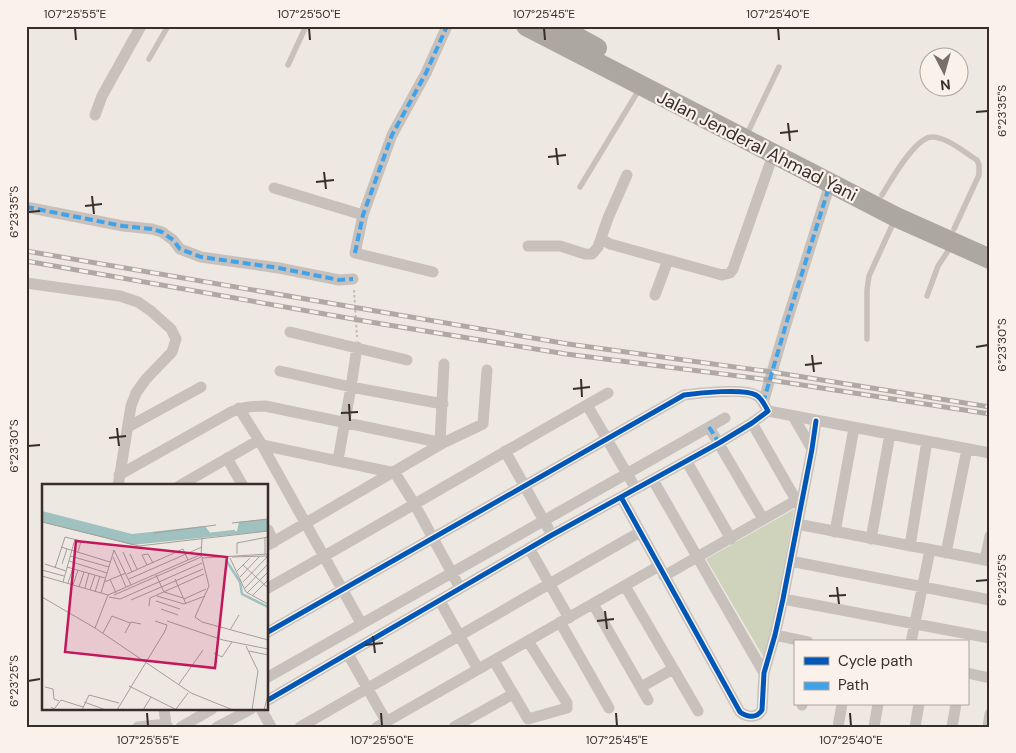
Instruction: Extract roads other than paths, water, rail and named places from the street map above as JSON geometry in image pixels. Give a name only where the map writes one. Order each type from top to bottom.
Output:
[{"type":"highway","name":"Jalan Jenderal Ahmad Yani","points":[[526,26],[896,217],[953,236],[990,245]]},
{"type":"highway","name":"Jalan Jenderal Ahmad Yani","points":[[557,26],[687,95],[748,132],[882,195],[990,259]]},
{"type":"street","points":[[95,115],[102,96],[141,26]]},
{"type":"street","points":[[433,272],[355,253],[363,215],[392,135],[426,73],[447,26]]},
{"type":"street","points":[[601,239],[610,244],[722,275],[730,273],[739,254],[774,155]]},
{"type":"street","points":[[528,246],[560,246],[590,254],[596,251],[627,175]]},
{"type":"street","points":[[269,699],[529,548],[720,443],[752,423],[765,407],[787,321],[830,184]]},
{"type":"street","points":[[274,188],[363,215]]},
{"type":"street","points":[[26,207],[162,232],[173,240],[180,249],[202,257],[279,268],[339,280],[353,279]]},
{"type":"street","points":[[655,295],[668,260]]},
{"type":"street","points":[[26,283],[131,299],[144,305],[167,325],[176,339],[172,352],[146,379],[136,393],[131,406],[119,480]]},
{"type":"street","points":[[290,332],[406,360]]},
{"type":"street","points":[[338,460],[352,387],[357,347]]},
{"type":"street","points":[[442,442],[444,364]]},
{"type":"street","points":[[271,543],[395,473],[442,442],[482,424],[487,370]]},
{"type":"street","points":[[280,371],[443,404]]},
{"type":"street","points":[[128,427],[201,387]]},
{"type":"street","points":[[269,631],[684,395],[719,392],[751,393],[759,396],[765,407],[793,416],[990,453]]},
{"type":"street","points":[[269,587],[415,505],[505,450],[608,394]]},
{"type":"street","points":[[587,405],[636,489]]},
{"type":"street","points":[[119,480],[240,408],[265,406],[430,442],[442,442]]},
{"type":"street","points":[[240,408],[362,623]]},
{"type":"street","points":[[793,416],[812,449]]},
{"type":"street","points":[[269,673],[725,418]]},
{"type":"street","points":[[621,497],[740,712],[748,716],[757,715],[762,710],[764,673],[783,598],[797,524],[799,499],[812,449],[816,421]]},
{"type":"street","points":[[752,423],[799,499]]},
{"type":"street","points":[[710,426],[763,519]]},
{"type":"street","points":[[835,532],[854,428]]},
{"type":"street","points":[[871,539],[890,434]]},
{"type":"street","points":[[910,546],[927,441]]},
{"type":"street","points":[[196,482],[227,458],[261,443],[395,473],[434,538],[460,588]]},
{"type":"street","points":[[946,553],[967,449]]},
{"type":"street","points":[[505,450],[552,535]]},
{"type":"street","points":[[227,458],[242,484]]},
{"type":"street","points":[[686,462],[731,539]]},
{"type":"street","points":[[653,480],[764,673]]},
{"type":"street","points":[[348,654],[367,688],[381,724],[625,586],[698,558],[799,499]]},
{"type":"street","points":[[797,524],[987,561],[990,536]]},
{"type":"street","points":[[300,727],[640,532]]},
{"type":"street","points":[[529,548],[549,584],[609,708]]},
{"type":"street","points":[[911,640],[930,550]]},
{"type":"street","points":[[790,561],[990,600]]},
{"type":"street","points":[[625,586],[698,711]]},
{"type":"street","points":[[783,598],[990,638]]},
{"type":"street","points":[[440,600],[478,670]]},
{"type":"street","points":[[593,604],[648,700]]},
{"type":"street","points":[[775,635],[799,640]]},
{"type":"street","points":[[494,661],[526,716],[530,719],[567,708],[568,706],[528,641]]},
{"type":"street","points":[[641,687],[674,669]]},
{"type":"street","points":[[968,673],[990,678]]},
{"type":"street","points":[[454,727],[513,694]]},
{"type":"street","points":[[838,727],[842,706]]},
{"type":"street","points":[[874,727],[878,706]]},
{"type":"street","points":[[915,727],[919,706]]},
{"type":"street","points":[[952,727],[956,706]]},
{"type":"street","points":[[138,727],[164,725],[164,710]]},
{"type":"street","points":[[181,727],[210,710]]},
{"type":"street","points":[[218,727],[249,710]]},
{"type":"street","points":[[262,710],[271,727]]},
{"type":"street","points":[[988,727],[990,714]]},
{"type":"lane","points":[[149,59],[168,26]]},
{"type":"lane","points":[[288,65],[306,26]]},
{"type":"lane","points":[[748,132],[779,68]]},
{"type":"lane","points":[[580,187],[642,86]]},
{"type":"lane","points":[[882,195],[908,156],[922,140],[930,137],[942,139],[977,160],[979,175],[938,266],[927,296]]},
{"type":"lane","points":[[867,339],[867,290],[869,276],[896,217]]},
{"type":"railway","points":[[26,251],[568,344],[772,372],[990,407]]},
{"type":"railway","points":[[26,261],[370,322],[566,354],[770,380],[990,414]]}]
